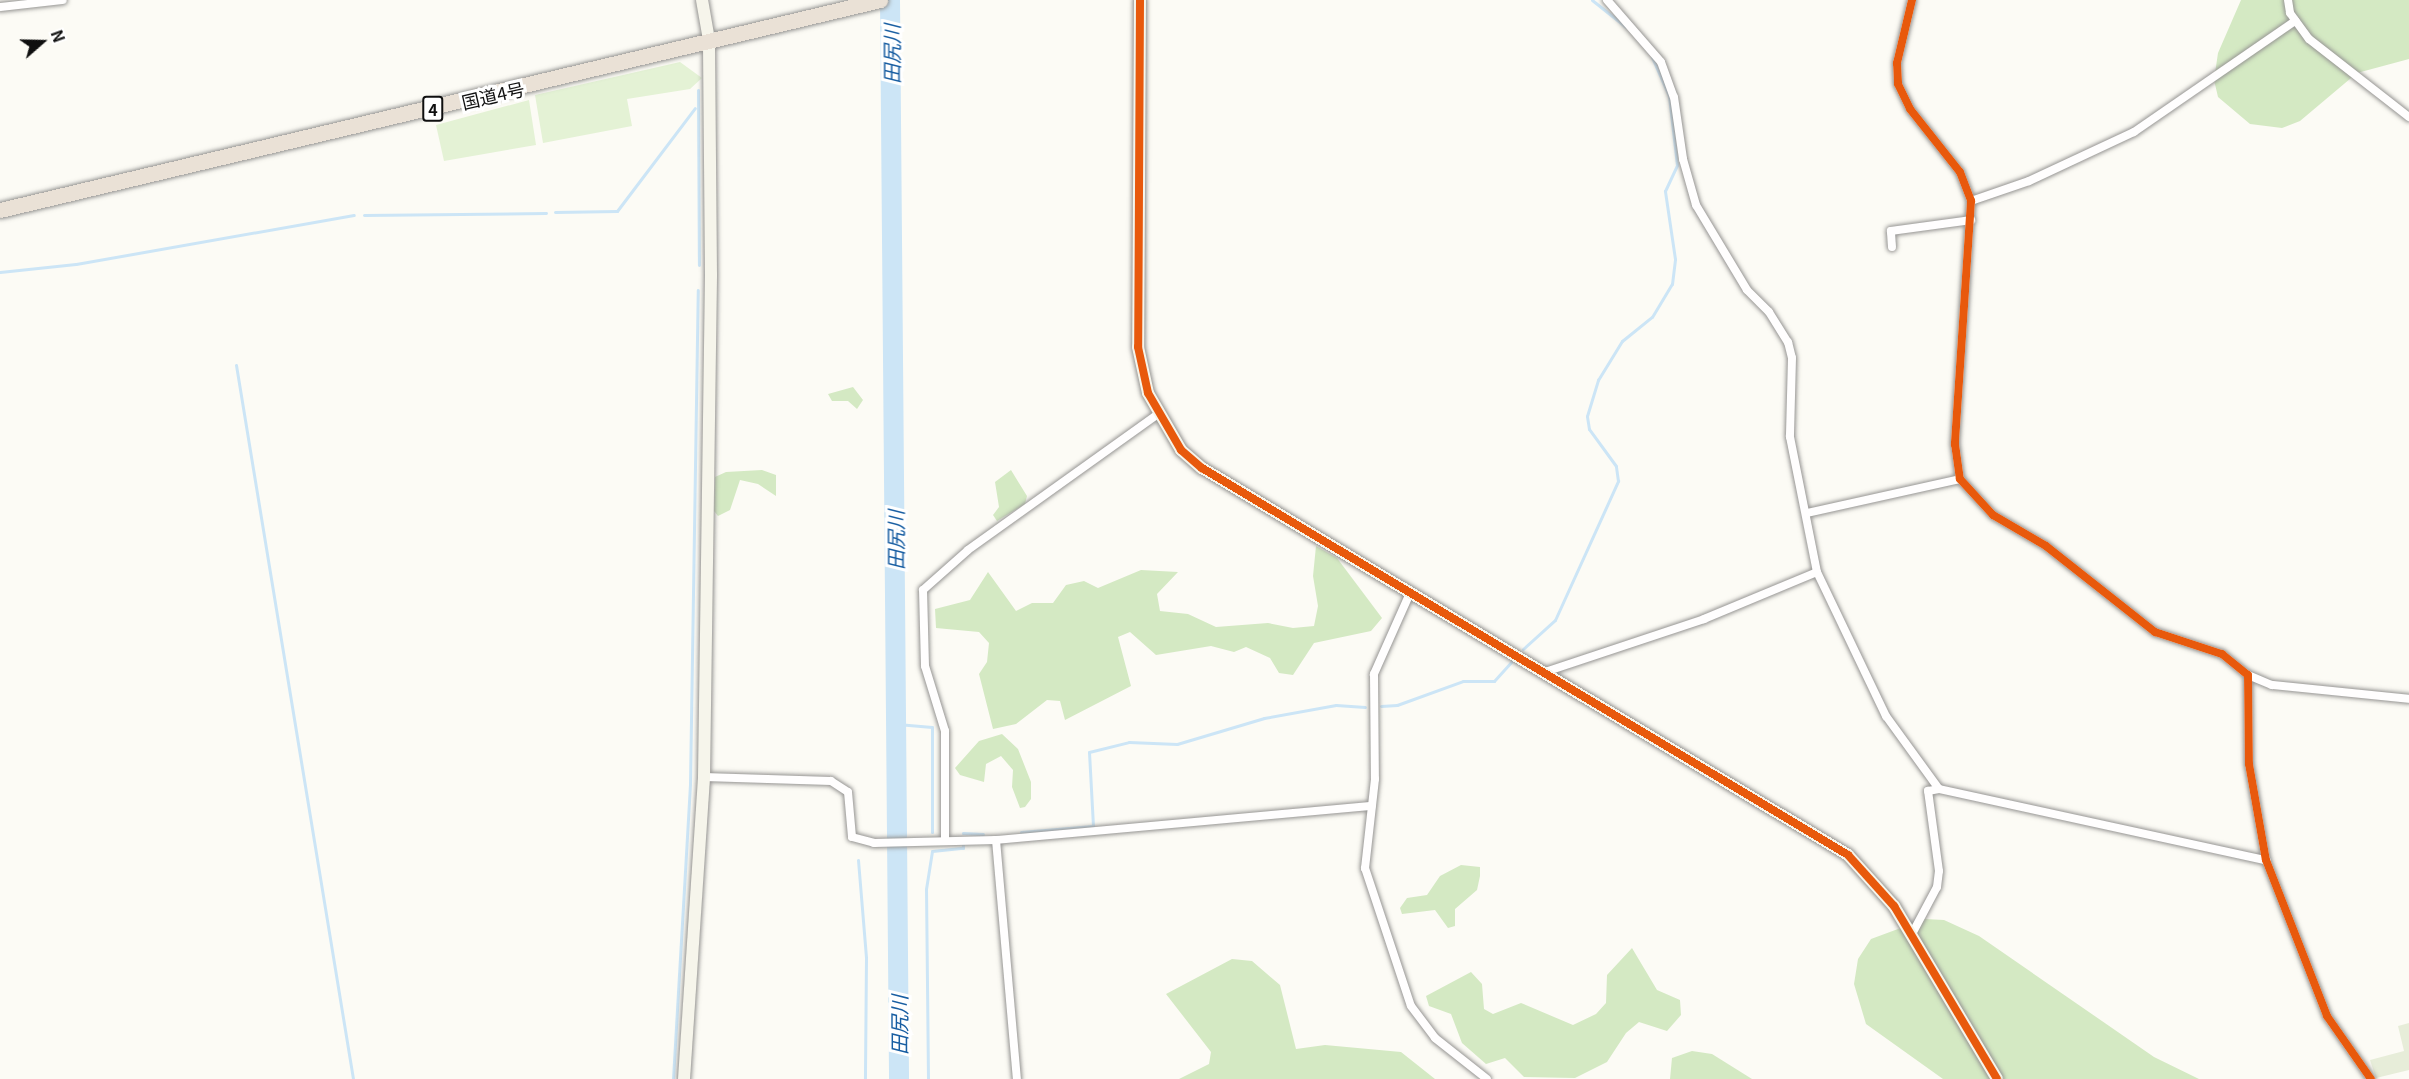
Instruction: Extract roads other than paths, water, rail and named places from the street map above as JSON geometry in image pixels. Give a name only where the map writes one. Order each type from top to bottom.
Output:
[{"type":"highway","name":"国道4号","points":[[0,210],[873,2]]},
{"type":"street","points":[[0,7],[63,0]]},
{"type":"street","points":[[684,1079],[704,777],[709,40],[702,0]]},
{"type":"street","points":[[1140,0],[1138,347],[1158,414],[1181,450],[1202,468],[1848,855],[1872,878],[1912,934],[1997,1079]]},
{"type":"street","points":[[1607,0],[1661,62],[1674,97],[1683,159],[1696,205],[1747,290],[1769,312],[1788,342],[1792,358],[1790,437],[1817,572],[1886,716],[1939,789]]},
{"type":"street","points":[[1912,0],[1897,63],[1898,84],[1910,109],[1960,172],[1971,201],[1955,444],[1960,478],[1993,515],[2046,546],[2155,632],[2222,654],[2248,675],[2272,684],[2409,699]]},
{"type":"street","points":[[2288,0],[2295,21],[2309,39],[2409,117]]},
{"type":"street","points":[[1971,201],[2029,181],[2134,132],[2295,21]]},
{"type":"street","points":[[1892,247],[1891,231],[1971,220]]},
{"type":"street","points":[[945,840],[945,731],[925,666],[923,590],[968,550],[1158,414]]},
{"type":"street","points":[[1807,513],[1960,478]]},
{"type":"street","points":[[1545,672],[1704,619],[1817,572]]},
{"type":"street","points":[[1410,593],[1374,675],[1371,806],[1365,868],[1411,1006],[1435,1038],[1487,1079]]},
{"type":"street","points":[[2248,675],[2249,764],[2266,860],[2327,1016],[2371,1079]]},
{"type":"street","points":[[704,777],[831,780],[848,792],[852,837],[873,843],[996,840],[1371,806]]},
{"type":"street","points":[[1912,934],[1937,887],[1939,871],[1928,791],[1939,789],[2266,860]]},
{"type":"street","points":[[996,840],[1017,1079]]},
{"type":"waterway","name":"田尻川","points":[[890,0],[899,1079]]},
{"type":"waterway","points":[[1592,0],[1626,27]]},
{"type":"waterway","points":[[1523,649],[1555,620],[1618,481],[1616,466],[1589,429],[1587,416],[1598,380],[1622,341],[1652,317],[1672,284],[1675,259],[1665,191],[1677,165],[1669,96],[1652,57]]},
{"type":"waterway","points":[[698,90],[699,265]]},
{"type":"waterway","points":[[555,212],[617,211],[695,108]]},
{"type":"waterway","points":[[364,215],[546,213]]},
{"type":"waterway","points":[[0,272],[76,264],[354,215]]},
{"type":"waterway","points":[[673,1079],[690,784],[698,290]]},
{"type":"waterway","points":[[236,365],[353,1079]]},
{"type":"waterway","points":[[1381,706],[1397,705],[1463,681],[1494,681],[1512,661]]},
{"type":"waterway","points":[[1021,832],[1093,826],[1089,752],[1129,742],[1177,744],[1264,718],[1336,705],[1365,707]]},
{"type":"waterway","points":[[897,724],[932,727],[932,832]]},
{"type":"waterway","points":[[963,833],[983,834]]},
{"type":"waterway","points":[[928,1079],[926,889],[932,851],[963,848],[963,845]]},
{"type":"waterway","points":[[858,860],[866,958],[865,1079]]}]
